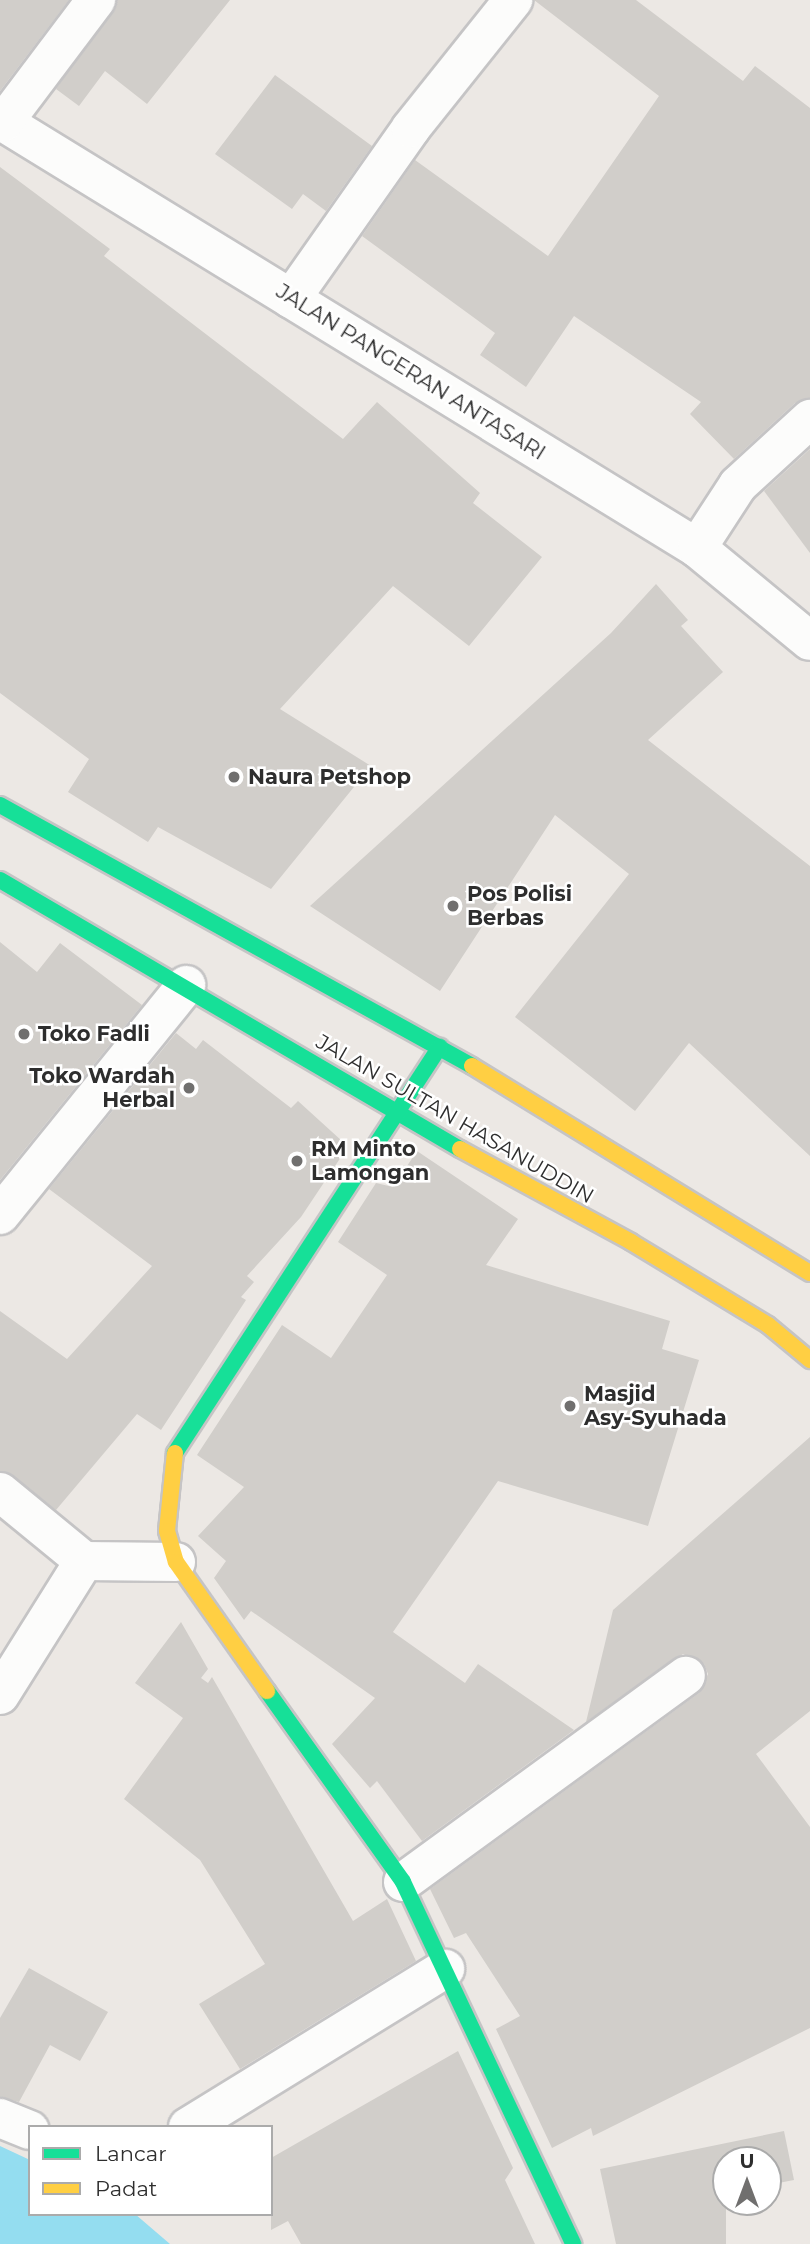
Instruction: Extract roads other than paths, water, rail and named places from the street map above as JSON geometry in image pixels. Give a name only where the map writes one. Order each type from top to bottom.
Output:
[{"type":"street","points":[[2,121],[96,0]]},
{"type":"street","points":[[291,299],[411,128],[513,0]]},
{"type":"street","name":"JALAN PANGERAN ANTASARI","points":[[2,121],[697,548],[810,641]]},
{"type":"street","points":[[697,548],[738,485],[810,419]]},
{"type":"street","points":[[0,805],[440,1047],[810,1273]]},
{"type":"street","name":"JALAN SULTAN HASANUDDIN","points":[[0,880],[186,985],[396,1115],[631,1242],[768,1325],[810,1360]]},
{"type":"street","points":[[0,1215],[186,985]]},
{"type":"street","points":[[440,1047],[175,1448],[167,1531],[176,1562],[403,1882],[573,2244]]},
{"type":"street","points":[[0,1492],[84,1561],[176,1562]]},
{"type":"street","points":[[0,1695],[84,1561]]},
{"type":"street","points":[[403,1882],[686,1676]]},
{"type":"street","points":[[191,2125],[445,1969]]},
{"type":"street","points":[[0,2119],[28,2129]]},
{"type":"water","points":[[0,2146],[28,2159],[28,2216],[137,2216],[170,2244],[0,2244]]},
{"type":"place","name":"Naura Petshop","points":[[234,777]]},
{"type":"place","name":"Pos Polisi Berbas","points":[[453,906]]},
{"type":"place","name":"Toko Fadli","points":[[24,1034]]},
{"type":"place","name":"Toko Wardah Herbal","points":[[189,1088]]},
{"type":"place","name":"RM Minto Lamongan","points":[[297,1161]]},
{"type":"place","name":"Masjid Asy-Syuhada","points":[[570,1406]]}]
